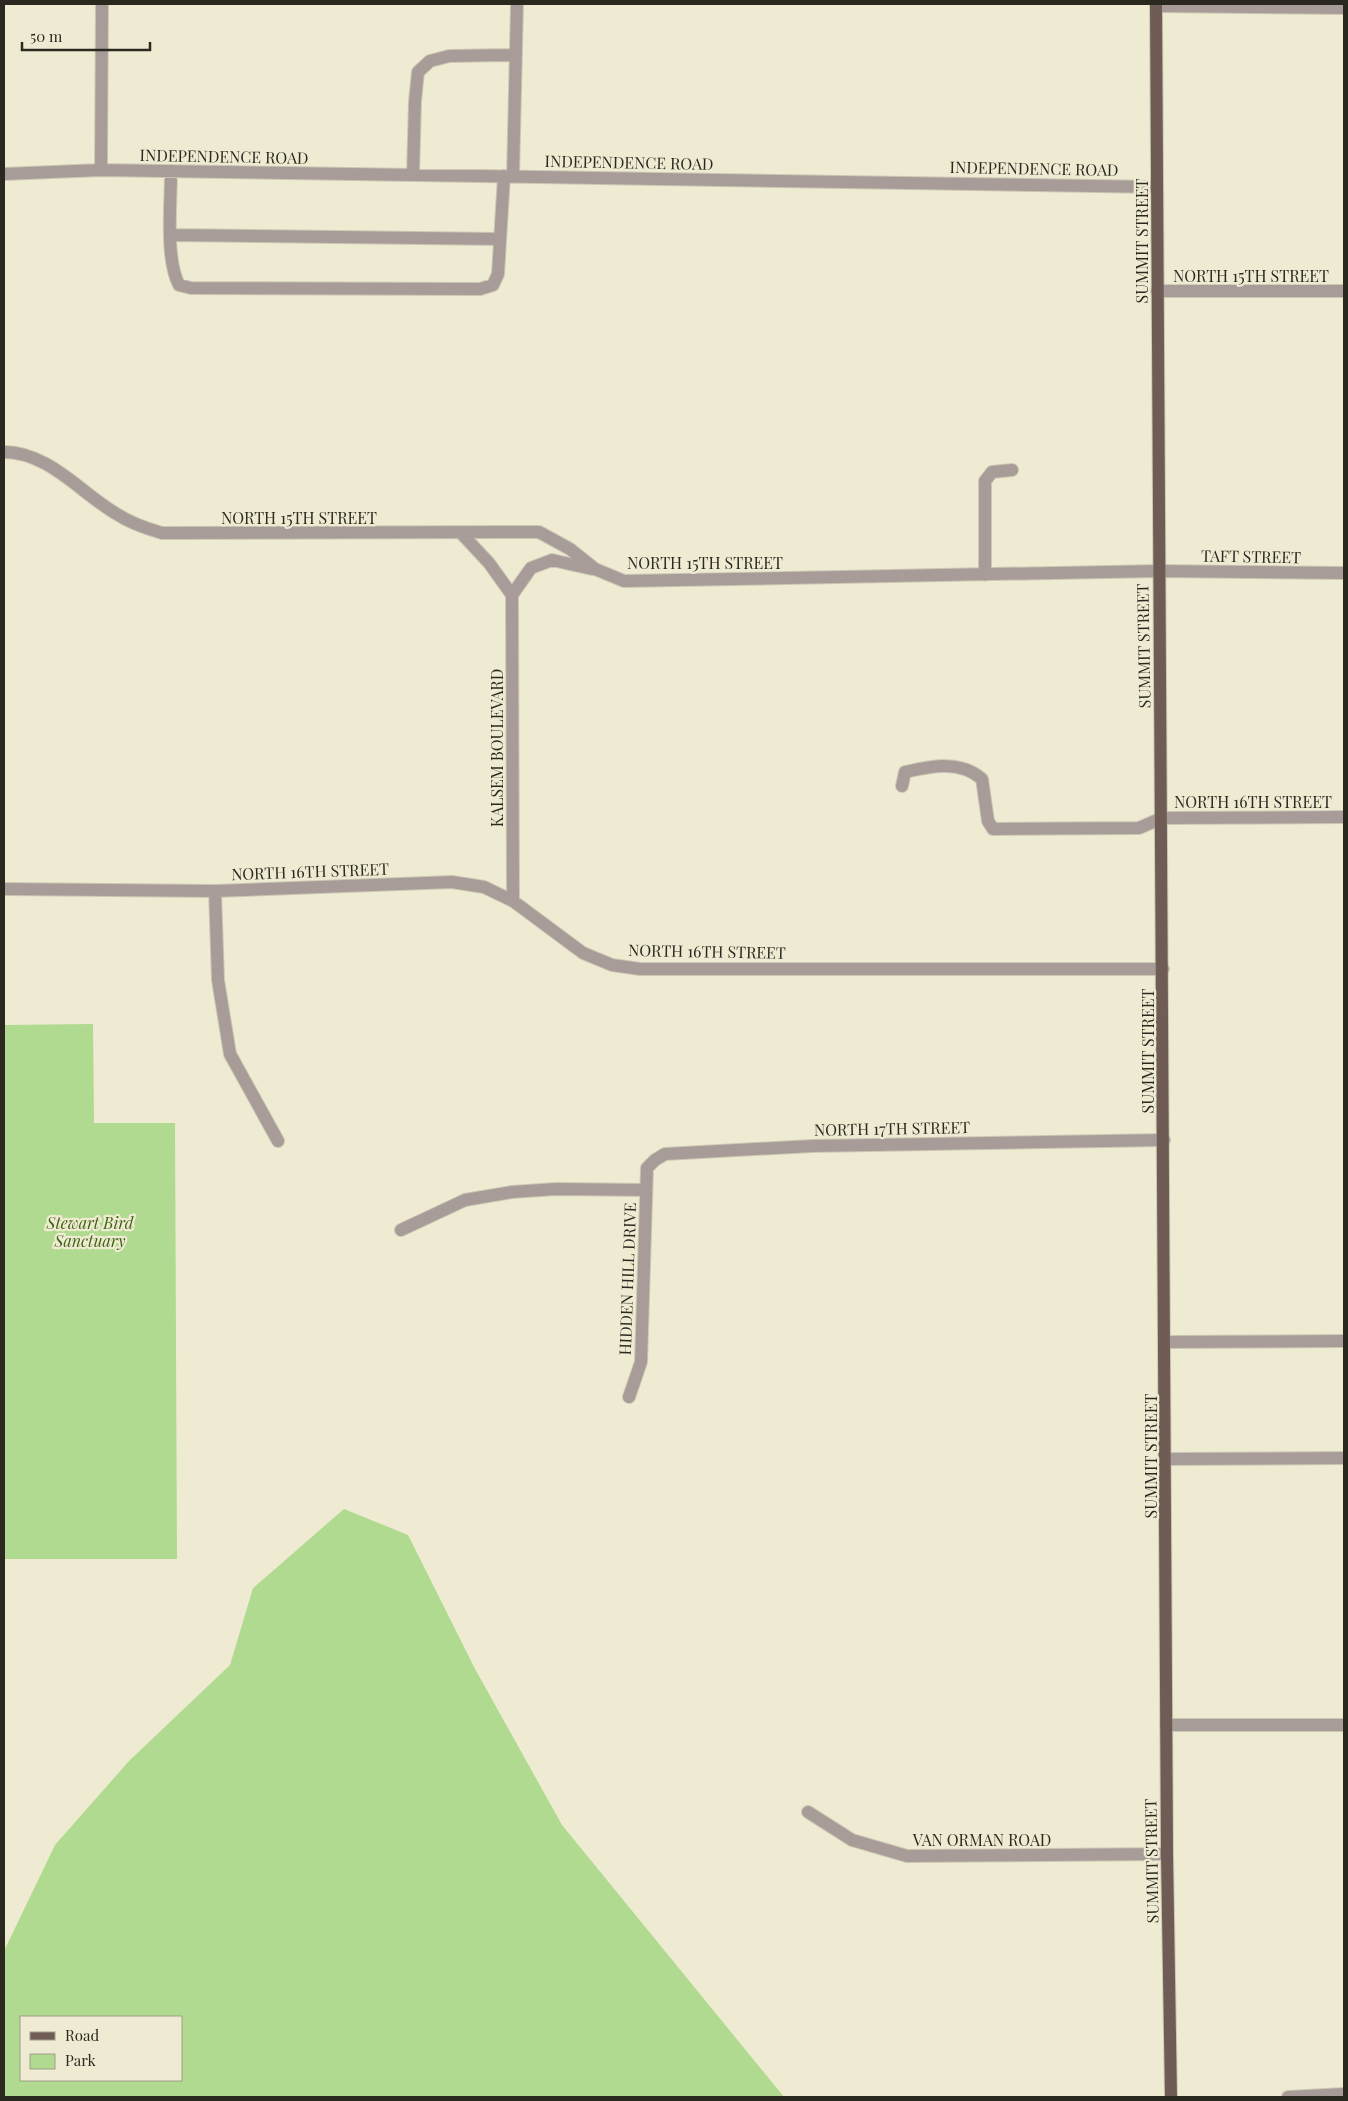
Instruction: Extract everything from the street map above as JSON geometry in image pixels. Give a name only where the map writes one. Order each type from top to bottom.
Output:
[{"type":"main road","name":"SUMMIT STREET","points":[[1156,5],[1158,571],[1166,1342],[1166,1725],[1171,2097]]},
{"type":"street","points":[[101,170],[102,4]]},
{"type":"street","points":[[171,171],[173,274],[179,285],[201,288],[480,289],[493,285],[498,274],[500,239],[509,176],[517,4]]},
{"type":"street","points":[[1156,5],[1344,8]]},
{"type":"street","points":[[413,175],[415,101],[418,72],[430,61],[449,56],[516,55]]},
{"type":"street","name":"INDEPENDENCE ROAD","points":[[4,174],[101,170],[1157,186]]},
{"type":"street","points":[[171,235],[500,239]]},
{"type":"street","name":"NORTH 15TH STREET","points":[[1157,291],[1344,291]]},
{"type":"street","name":"NORTH 15TH STREET","points":[[4,452],[11,452],[46,464],[113,512],[141,528],[162,533],[539,532],[570,549],[595,569],[624,581],[1158,571]]},
{"type":"street","points":[[985,574],[985,481],[992,472],[1012,470]]},
{"type":"street","points":[[461,533],[489,562],[512,595],[531,568],[552,560],[595,569]]},
{"type":"street","name":"TAFT STREET","points":[[1158,571],[1344,573]]},
{"type":"street","name":"KALSEM BOULEVARD","points":[[512,595],[513,901]]},
{"type":"street","points":[[902,786],[905,772],[925,767],[954,765],[971,770],[982,779],[988,821],[993,829],[1139,828],[1162,818]]},
{"type":"street","name":"NORTH 16TH STREET","points":[[1162,818],[1344,816]]},
{"type":"street","name":"NORTH 16TH STREET","points":[[4,890],[215,891],[452,882],[484,887],[513,901],[583,953],[612,965],[640,969],[1163,969]]},
{"type":"street","points":[[215,891],[218,980],[230,1054],[278,1141]]},
{"type":"street","name":"NORTH 17TH STREET","points":[[646,1190],[647,1168],[665,1154],[812,1146],[1164,1140]]},
{"type":"street","points":[[401,1230],[465,1200],[493,1195],[556,1189],[646,1190]]},
{"type":"street","name":"HIDDEN HILL DRIVE","points":[[629,1397],[641,1362],[646,1190]]},
{"type":"street","points":[[1166,1342],[1344,1341]]},
{"type":"street","points":[[1166,1459],[1344,1458]]},
{"type":"street","points":[[1166,1725],[1344,1725]]},
{"type":"street","name":"VAN ORMAN ROAD","points":[[808,1812],[852,1840],[907,1856],[1167,1854]]},
{"type":"street","points":[[1288,2097],[1344,2094]]},
{"type":"green space","name":"Stewart Bird Sanctuary","points":[[93,1024],[94,1123],[175,1123],[177,1559],[4,1559],[4,1025]]},
{"type":"green space","points":[[344,1509],[408,1535],[474,1667],[562,1825],[784,2097],[4,2097],[4,1951],[55,1845],[129,1761],[230,1665],[253,1588]]}]
